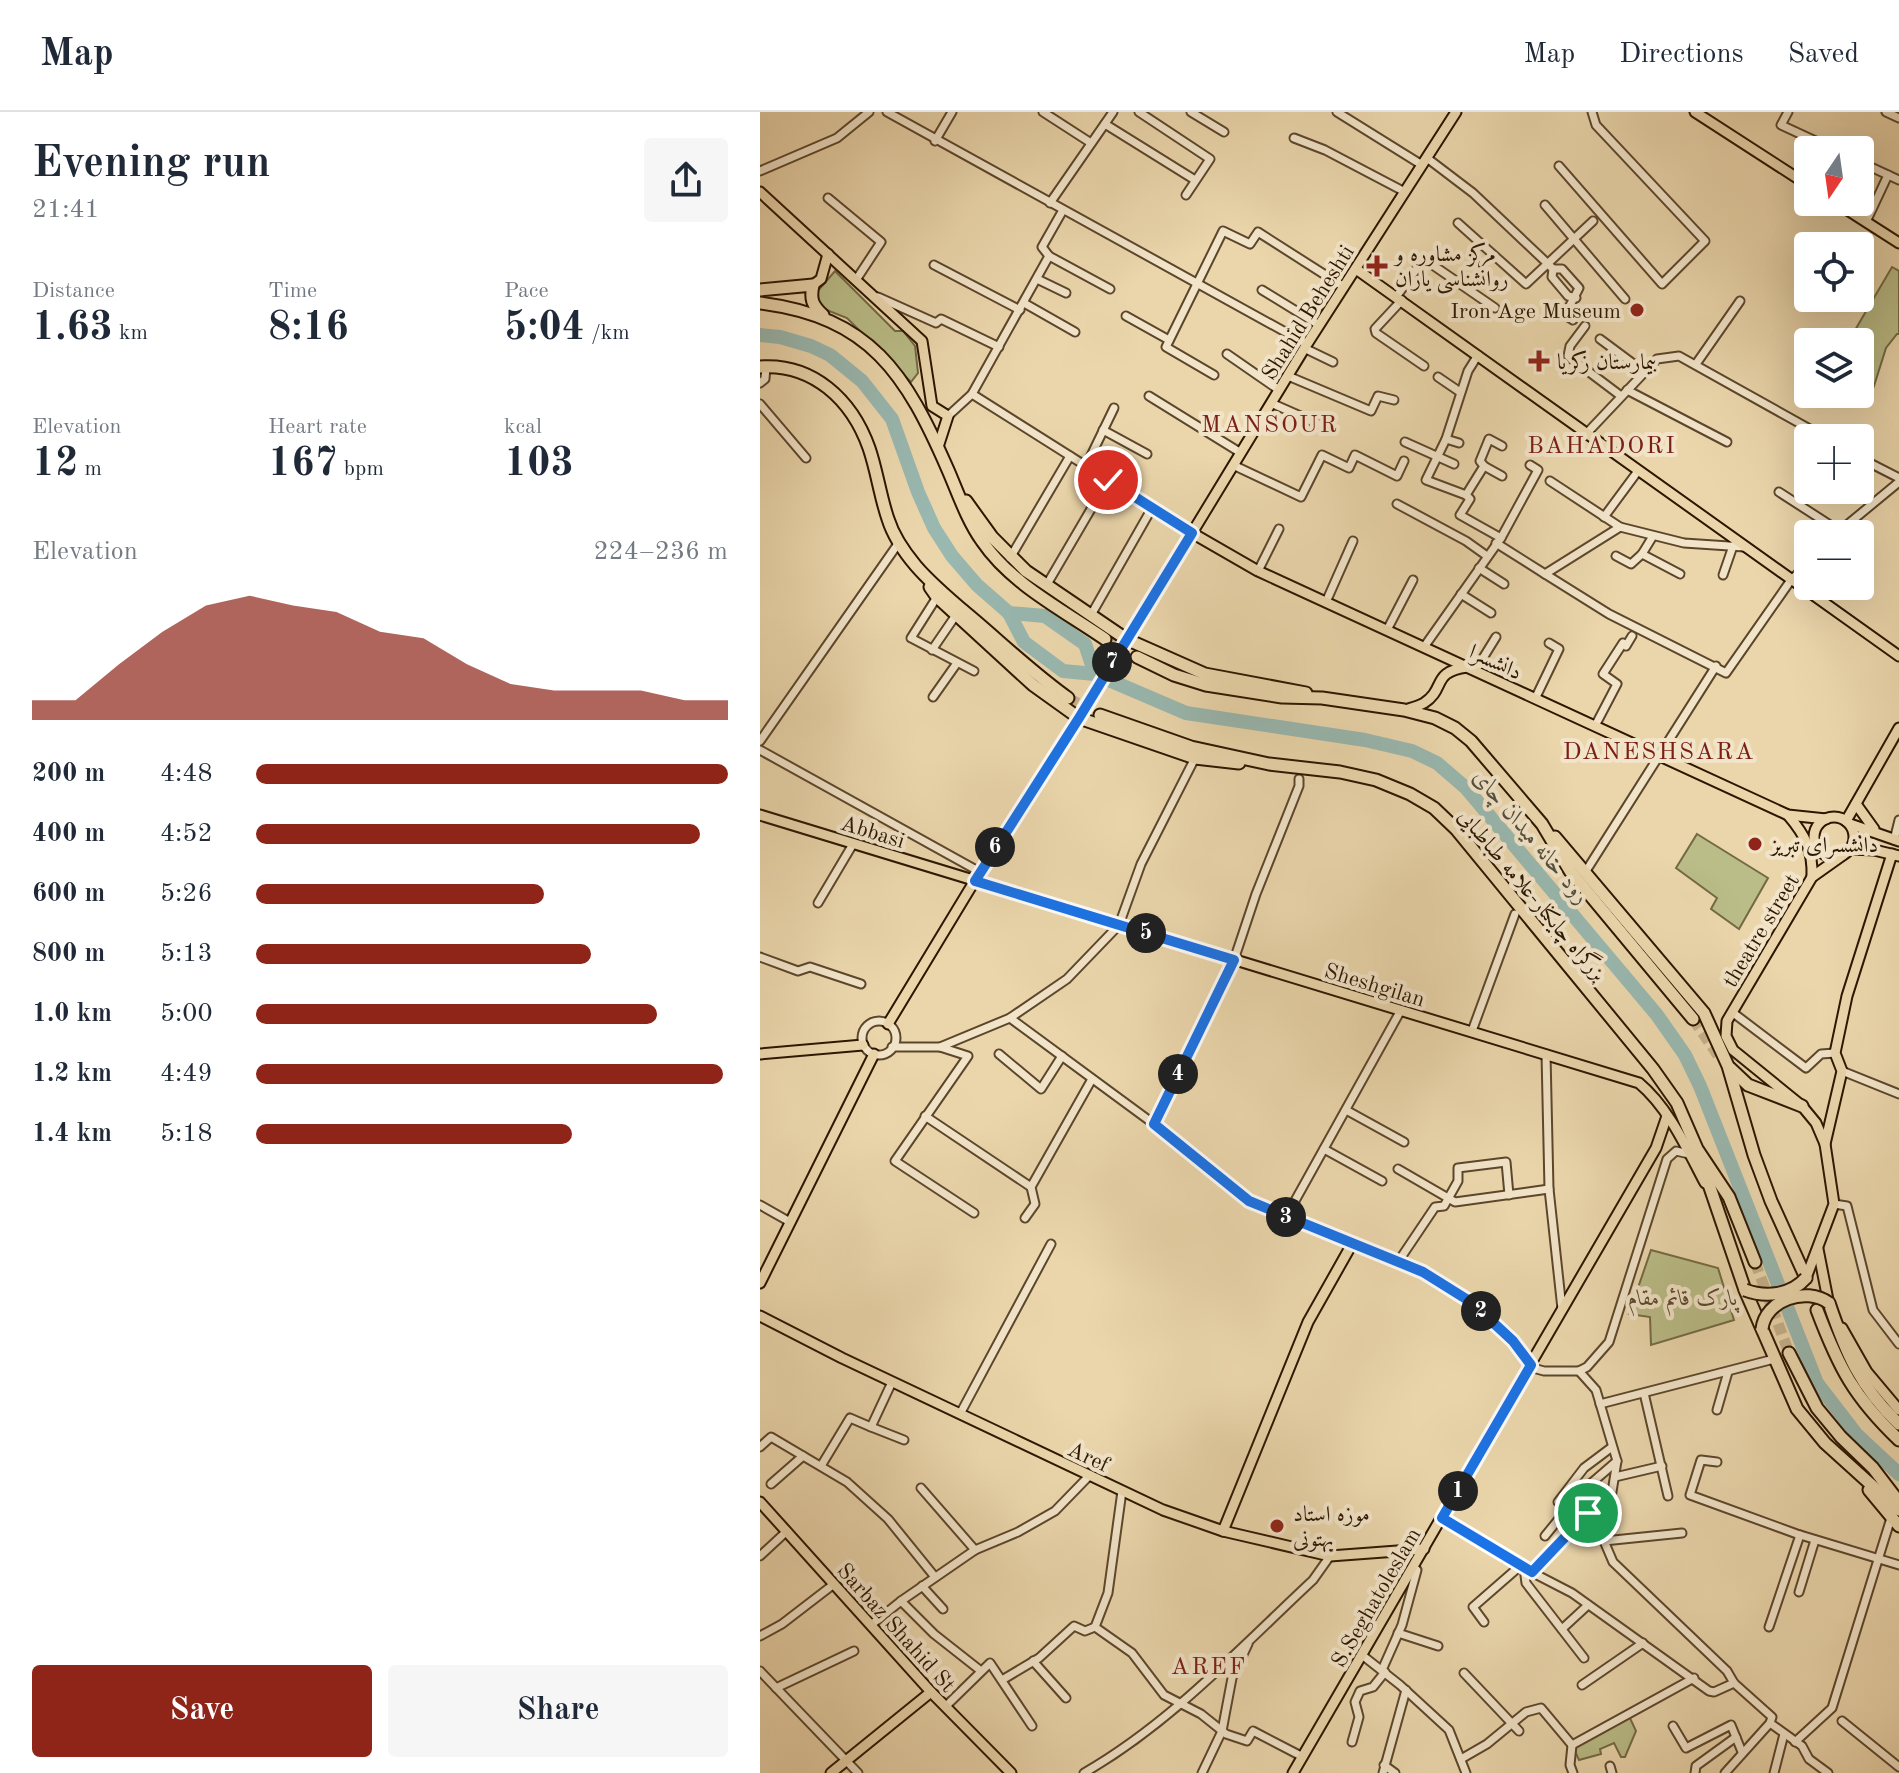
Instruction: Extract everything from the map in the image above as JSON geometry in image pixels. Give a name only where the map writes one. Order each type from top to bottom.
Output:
[{"type":"highway","points":[[760,290],[813,285],[810,297],[814,307],[826,318]]},
{"type":"highway","points":[[760,303],[790,307],[826,318],[852,332],[898,373],[914,397],[982,541],[999,562],[1020,580],[1105,639]]},
{"type":"highway","points":[[763,367],[794,370],[818,379],[855,416],[869,448],[889,521],[916,566],[937,597],[1033,685],[1079,718],[1195,758],[1269,764]]},
{"type":"highway","points":[[959,494],[1010,558],[1126,639],[1205,674],[1322,698]]},
{"type":"highway","points":[[916,566],[960,608],[1068,698]]},
{"type":"highway","name":"بزرگراه چایکنار-علامه طباطبایی","points":[[1137,657],[1174,675],[1206,685],[1404,710],[1435,718],[1463,734],[1542,824],[1570,871],[1693,1019]]},
{"type":"highway","name":"بزرگراه چایکنار-علامه طباطبایی","points":[[1100,715],[1191,747],[1269,764],[1340,772],[1376,780],[1434,808],[1456,829],[1653,1069],[1677,1103],[1693,1152],[1729,1197],[1755,1262]]},
{"type":"highway","points":[[1542,824],[1586,871],[1704,1013],[1728,1066],[1758,1167],[1806,1278],[1800,1285],[1767,1296],[1745,1290]]},
{"type":"highway","points":[[1728,1066],[1748,1085],[1802,1106]]},
{"type":"highway","points":[[1693,1152],[1745,1290],[1797,1409],[1896,1518]]},
{"type":"highway","points":[[1762,1329],[1771,1307],[1804,1295],[1820,1296],[1829,1303],[1857,1375],[1881,1407],[1899,1424]]},
{"type":"highway","points":[[1817,1310],[1846,1379],[1873,1415],[1899,1440]]},
{"type":"highway","points":[[1789,1353],[1817,1408],[1873,1468],[1899,1502]]},
{"type":"main road","points":[[1695,112],[1794,176]]},
{"type":"main road","name":"Shahid Beheshti","points":[[888,1024],[1453,113]]},
{"type":"main road","points":[[760,192],[922,341],[932,406],[948,416],[938,447]]},
{"type":"main road","points":[[1857,216],[1899,243]]},
{"type":"main road","points":[[813,285],[821,279],[828,254]]},
{"type":"main road","points":[[1356,269],[1587,433],[1738,546],[1899,656]]},
{"type":"main road","name":"دانشسرا","points":[[1192,533],[1258,571],[1788,815]]},
{"type":"main road","points":[[1404,710],[1423,704],[1443,675],[1452,669],[1471,669]]},
{"type":"main road","points":[[1847,852],[1855,839],[1848,822],[1899,728]]},
{"type":"main road","points":[[1856,804],[1867,824],[1879,834]]},
{"type":"main road","points":[[1788,815],[1826,819],[1836,817],[1896,840]]},
{"type":"main road","points":[[1788,815],[1806,838],[1811,852],[1812,877]]},
{"type":"main road","name":"Abbasi","points":[[762,819],[977,876]]},
{"type":"main road","points":[[1825,1144],[1842,1071],[1835,1053],[1847,996],[1895,855],[1874,850],[1827,856],[1816,845],[1816,830],[1826,819]]},
{"type":"main road","name":"theatre street","points":[[1802,1106],[1733,1050],[1726,1036],[1727,1021],[1812,877],[1847,852]]},
{"type":"main road","name":"Sheshgilan","points":[[977,876],[1119,925],[1639,1083],[1650,1092],[1693,1152]]},
{"type":"main road","points":[[760,1054],[863,1045]]},
{"type":"main road","points":[[760,1283],[874,1054]]},
{"type":"main road","points":[[1802,1106],[1816,1123],[1825,1144],[1834,1204],[1806,1278]]},
{"type":"main road","name":"S.Seghatoleslam","points":[[1294,1773],[1656,1148],[1667,1116]]},
{"type":"main road","points":[[1223,1531],[1308,1322],[1352,1244]]},
{"type":"main road","points":[[1818,1249],[1829,1303],[1867,1372],[1899,1410]]},
{"type":"main road","name":"Aref","points":[[760,1316],[1163,1510],[1223,1531],[1330,1556],[1424,1549]]},
{"type":"main road","name":"Sarbaz Shahid St","points":[[760,1502],[931,1692],[1011,1773]]},
{"type":"main road","points":[[831,1773],[931,1692]]},
{"type":"street","points":[[760,171],[837,138],[869,112]]},
{"type":"street","points":[[887,112],[1333,362]]},
{"type":"street","points":[[1043,112],[1091,143]]},
{"type":"street","points":[[1050,203],[1113,112]]},
{"type":"street","points":[[1139,112],[1210,159],[1186,195]]},
{"type":"street","points":[[1191,112],[1206,116],[1224,132]]},
{"type":"street","points":[[1337,112],[1473,193],[1550,266],[1562,269],[1579,288],[1565,315],[1573,320]]},
{"type":"street","points":[[1559,166],[1662,284],[1705,241],[1596,125],[1592,112]]},
{"type":"street","points":[[1788,112],[1781,125],[1805,136]]},
{"type":"street","points":[[1886,112],[1899,118]]},
{"type":"street","points":[[935,141],[949,113]]},
{"type":"street","points":[[1105,124],[1195,180]]},
{"type":"street","points":[[1294,138],[1325,150],[1405,192]]},
{"type":"street","points":[[1874,168],[1899,180]]},
{"type":"street","points":[[1866,222],[1888,175]]},
{"type":"street","points":[[828,198],[881,242],[856,280]]},
{"type":"street","points":[[1545,205],[1625,299]]},
{"type":"street","points":[[1063,210],[1042,247],[1049,256],[1110,289]]},
{"type":"street","points":[[1458,223],[1526,284],[1550,266],[1593,221]]},
{"type":"street","points":[[1214,375],[1166,347],[1223,231],[1250,244],[1258,232],[1344,287]]},
{"type":"street","points":[[948,416],[972,394],[1049,256]]},
{"type":"street","points":[[1424,366],[1376,333],[1375,329],[1399,299],[1424,259],[1495,308]]},
{"type":"street","points":[[934,265],[1075,332]]},
{"type":"street","points":[[1550,266],[1552,277],[1568,296],[1576,298]]},
{"type":"street","points":[[1037,279],[1066,293]]},
{"type":"street","points":[[1262,290],[1319,325]]},
{"type":"street","points":[[873,295],[936,323],[941,319],[999,347]]},
{"type":"street","points":[[1696,364],[1740,301]]},
{"type":"street","points":[[1126,316],[1169,340]]},
{"type":"street","points":[[1585,326],[1570,346],[1568,356],[1624,393],[1727,442]]},
{"type":"street","points":[[1600,339],[1643,371]]},
{"type":"street","points":[[1227,354],[1279,390]]},
{"type":"street","points":[[1478,355],[1468,371],[1446,439],[1426,480],[1470,499],[1460,515],[1609,614],[1726,673],[1794,577]]},
{"type":"street","points":[[1587,433],[1643,371],[1657,359],[1667,356],[1679,356],[1696,364],[1801,424]]},
{"type":"street","points":[[760,383],[765,379],[763,367]]},
{"type":"street","points":[[1288,376],[1371,411],[1374,395],[1394,400]]},
{"type":"street","points":[[1438,377],[1460,392]]},
{"type":"street","points":[[972,394],[1192,533]]},
{"type":"street","points":[[1149,396],[1241,453]]},
{"type":"street","points":[[1271,403],[1330,429]]},
{"type":"street","points":[[760,404],[806,458]]},
{"type":"street","points":[[1086,466],[1114,408]]},
{"type":"street","points":[[1103,430],[1147,454]]},
{"type":"street","points":[[1446,439],[1459,443]]},
{"type":"street","points":[[1466,495],[1482,464],[1489,439],[1502,446]]},
{"type":"street","points":[[1405,442],[1454,464]]},
{"type":"street","points":[[1233,465],[1301,497],[1322,455],[1349,468],[1355,455],[1397,476],[1404,461]]},
{"type":"street","points":[[1010,558],[1070,456]]},
{"type":"street","points":[[1482,464],[1502,476]]},
{"type":"street","points":[[1424,647],[1498,540],[1538,470],[1530,465]]},
{"type":"street","points":[[1854,520],[1899,480],[1874,466]]},
{"type":"street","points":[[1604,517],[1638,471]]},
{"type":"street","points":[[1046,586],[1108,480]]},
{"type":"street","points":[[1550,481],[1620,527],[1684,543],[1738,546],[1723,575]]},
{"type":"street","points":[[1779,492],[1821,520]]},
{"type":"street","points":[[1397,504],[1466,541],[1487,556]]},
{"type":"street","points":[[1091,615],[1152,508]]},
{"type":"street","points":[[1545,574],[1620,527]]},
{"type":"street","points":[[1258,571],[1279,529]]},
{"type":"street","points":[[1616,556],[1631,564],[1642,554],[1653,536]]},
{"type":"street","points":[[760,741],[900,541]]},
{"type":"street","points":[[1326,602],[1353,541]]},
{"type":"street","points":[[1336,551],[1346,556]]},
{"type":"street","points":[[1642,554],[1680,574]]},
{"type":"street","points":[[1479,568],[1504,584]]},
{"type":"street","points":[[1664,580],[1671,569]]},
{"type":"street","points":[[1387,630],[1413,580]]},
{"type":"street","points":[[1461,594],[1491,613]]},
{"type":"street","points":[[937,597],[911,638],[974,671]]},
{"type":"street","points":[[932,650],[956,615]]},
{"type":"street","points":[[1595,726],[1617,684],[1603,674],[1623,643],[1626,646],[1632,636]]},
{"type":"street","points":[[1471,669],[1496,637]]},
{"type":"street","points":[[1535,699],[1559,649],[1549,643]]},
{"type":"street","points":[[933,697],[957,663]]},
{"type":"street","points":[[1586,871],[1716,666]]},
{"type":"street","points":[[760,750],[977,876]]},
{"type":"street","points":[[940,1047],[1010,1018],[1067,979],[1119,925],[1141,864],[1195,758]]},
{"type":"street","points":[[1154,1124],[1234,960],[1299,779]]},
{"type":"street","points":[[1896,840],[1899,820]]},
{"type":"street","points":[[818,903],[853,844]]},
{"type":"street","points":[[1472,1031],[1515,914]]},
{"type":"street","points":[[760,957],[798,971],[810,967],[861,984]]},
{"type":"street","points":[[1286,1217],[1401,1010]]},
{"type":"street","points":[[1732,1012],[1806,1068],[1821,1054],[1835,1053]]},
{"type":"street","points":[[1010,1018],[1154,1124],[1249,1201],[1423,1272],[1471,1302],[1513,1341],[1531,1365],[1544,1371],[1579,1371],[1587,1367],[1609,1342],[1667,1159],[1676,1151],[1693,1152]]},
{"type":"street","points":[[878,1021],[888,1024],[895,1037],[892,1047],[885,1053],[874,1054],[863,1045],[862,1034],[868,1025],[878,1021]]},
{"type":"street","points":[[892,1047],[940,1047],[968,1056],[895,1161],[974,1213]]},
{"type":"street","points":[[999,1054],[1041,1089],[1062,1056]]},
{"type":"street","points":[[1546,1054],[1549,1189],[1562,1311]]},
{"type":"street","points":[[1842,1071],[1899,1094]]},
{"type":"street","points":[[1025,1218],[1035,1204],[1031,1187],[1092,1079]]},
{"type":"street","points":[[1346,1110],[1404,1142]]},
{"type":"street","points":[[925,1116],[1031,1187]]},
{"type":"street","points":[[1324,1149],[1382,1181]]},
{"type":"street","points":[[1398,1262],[1435,1207],[1444,1206],[1458,1181],[1458,1168],[1506,1162],[1509,1195]]},
{"type":"street","points":[[1398,1169],[1455,1202],[1549,1189]]},
{"type":"street","points":[[1834,1204],[1847,1206],[1873,1310],[1899,1344]]},
{"type":"street","points":[[760,1205],[790,1222]]},
{"type":"street","points":[[960,1414],[1051,1244]]},
{"type":"street","points":[[1600,1404],[1774,1359]]},
{"type":"street","points":[[1579,1371],[1596,1390],[1617,1461],[1604,1541],[1613,1562],[1772,1717],[1725,1773]]},
{"type":"street","points":[[1717,1410],[1728,1372]]},
{"type":"street","points":[[871,1427],[892,1382]]},
{"type":"street","points":[[1644,1393],[1668,1496]]},
{"type":"street","points":[[821,1466],[850,1418],[904,1440]]},
{"type":"street","points":[[760,1447],[771,1437],[847,1482],[888,1519],[935,1577]]},
{"type":"street","points":[[1558,1502],[1584,1468],[1612,1447]]},
{"type":"street","points":[[771,1484],[803,1456]]},
{"type":"street","points":[[1717,1462],[1701,1460],[1690,1495],[1800,1535],[1899,1565]]},
{"type":"street","points":[[1545,1536],[1580,1493],[1617,1461]]},
{"type":"street","points":[[1615,1477],[1662,1466]]},
{"type":"street","points":[[871,1625],[975,1550],[1037,1523],[1055,1511],[1089,1476]]},
{"type":"street","points":[[921,1488],[975,1550]]},
{"type":"street","points":[[1002,1680],[1033,1661],[1074,1626],[1085,1631],[1095,1627],[1108,1593],[1122,1491]]},
{"type":"street","points":[[1484,1622],[1473,1607],[1526,1569],[1588,1513]]},
{"type":"street","points":[[1442,1518],[1588,1605],[1709,1691],[1714,1692],[1734,1683]]},
{"type":"street","points":[[1795,1742],[1832,1708],[1878,1560],[1896,1518]]},
{"type":"street","points":[[760,1556],[787,1531]]},
{"type":"street","points":[[1604,1541],[1682,1533]]},
{"type":"street","points":[[1769,1627],[1800,1535]]},
{"type":"street","points":[[1799,1592],[1815,1540]]},
{"type":"street","points":[[1084,1773],[1143,1735],[1180,1703],[1313,1580],[1330,1556]]},
{"type":"street","points":[[1352,1742],[1359,1717],[1355,1702],[1360,1691],[1373,1687],[1384,1671],[1417,1570],[1413,1567]]},
{"type":"street","points":[[1526,1569],[1526,1583],[1584,1658]]},
{"type":"street","points":[[760,1636],[782,1624],[834,1584]]},
{"type":"street","points":[[922,1586],[943,1609]]},
{"type":"street","points":[[901,1601],[934,1634],[981,1671]]},
{"type":"street","points":[[1562,1629],[1588,1605]]},
{"type":"street","points":[[1095,1627],[1132,1653],[1164,1695],[1201,1714],[1222,1731],[1247,1741],[1253,1731],[1303,1757]]},
{"type":"street","points":[[1398,1633],[1438,1646]]},
{"type":"street","points":[[1202,1773],[1222,1731],[1232,1678],[1251,1639]]},
{"type":"street","points":[[1582,1685],[1643,1643]]},
{"type":"street","points":[[776,1688],[854,1651]]},
{"type":"street","points":[[1362,1655],[1449,1730],[1466,1773]]},
{"type":"street","points":[[1033,1661],[1066,1698]]},
{"type":"street","points":[[946,1706],[990,1663],[1032,1726]]},
{"type":"street","points":[[760,1671],[858,1773]]},
{"type":"street","points":[[1464,1673],[1519,1731]]},
{"type":"street","points":[[1572,1745],[1694,1678]]},
{"type":"street","points":[[1395,1773],[1383,1769],[1406,1690]]},
{"type":"street","points":[[1461,1759],[1487,1744],[1526,1712],[1541,1708],[1572,1745],[1570,1765],[1573,1773]]},
{"type":"street","points":[[1842,1721],[1899,1767]]},
{"type":"street","points":[[1770,1723],[1802,1746],[1809,1759],[1828,1773]]},
{"type":"street","points":[[1673,1726],[1686,1748],[1731,1725],[1742,1752]]},
{"type":"street","points":[[1774,1773],[1784,1734]]},
{"type":"street","points":[[1695,1773],[1696,1766],[1736,1737]]},
{"type":"green space","points":[[1892,267],[1899,271],[1899,334],[1886,348],[1874,386],[1874,328],[1856,328],[1866,312],[1874,312],[1874,298]]},
{"type":"green space","points":[[835,271],[895,331],[903,331],[915,346],[918,373],[911,382],[847,318],[819,307],[816,293]]},
{"type":"green space","points":[[1697,834],[1768,878],[1739,929],[1711,909],[1717,898],[1676,868]]},
{"type":"green space","name":"پارک قائم مقام","points":[[1651,1250],[1718,1268],[1734,1320],[1651,1345],[1650,1317],[1629,1314]]},
{"type":"green space","points":[[1629,1716],[1636,1731],[1625,1757],[1621,1757],[1614,1743],[1600,1749],[1601,1754],[1579,1760],[1572,1745]]},
{"type":"waterway","name":"رود خانه میدان چای","points":[[760,335],[811,346],[830,355],[862,381],[892,419],[918,492],[934,528],[952,556],[977,585],[1009,613],[1045,616],[1085,644],[1095,674],[1186,713],[1365,740],[1412,751],[1437,763],[1466,788],[1657,1015],[1685,1055],[1817,1383],[1857,1435],[1899,1474]]},
{"type":"waterway","points":[[1009,613],[1024,642],[1063,671],[1095,674]]},
{"type":"tunnel","points":[[1105,639],[1137,657]]},
{"type":"tunnel","points":[[1068,698],[1100,715]]},
{"type":"tunnel","points":[[1693,1019],[1719,1057]]},
{"type":"tunnel","points":[[1755,1262],[1789,1353]]},
{"type":"place","name":"مرکز مشاوره و روانشناسی یاران","points":[[1377,266]]},
{"type":"place","name":"Iron Age Museum","points":[[1637,310]]},
{"type":"place","name":"بیمارستان زکریا","points":[[1539,361]]},
{"type":"place","name":"دانشسرای تبریز","points":[[1755,844]]},
{"type":"place","name":"موزه استاد بهتونی","points":[[1277,1526]]},
{"type":"district","name":"MANSOUR","points":[[1270,424]]},
{"type":"district","name":"BAHADORI","points":[[1602,445]]},
{"type":"district","name":"DANESHSARA","points":[[1659,751]]},
{"type":"district","name":"AREF","points":[[1209,1666]]},
{"type":"route","points":[[1108,480],[1192,533],[975,881],[1234,960],[1154,1124],[1249,1201],[1423,1272],[1471,1302],[1513,1341],[1531,1365],[1442,1518],[1532,1572],[1588,1513]]}]
